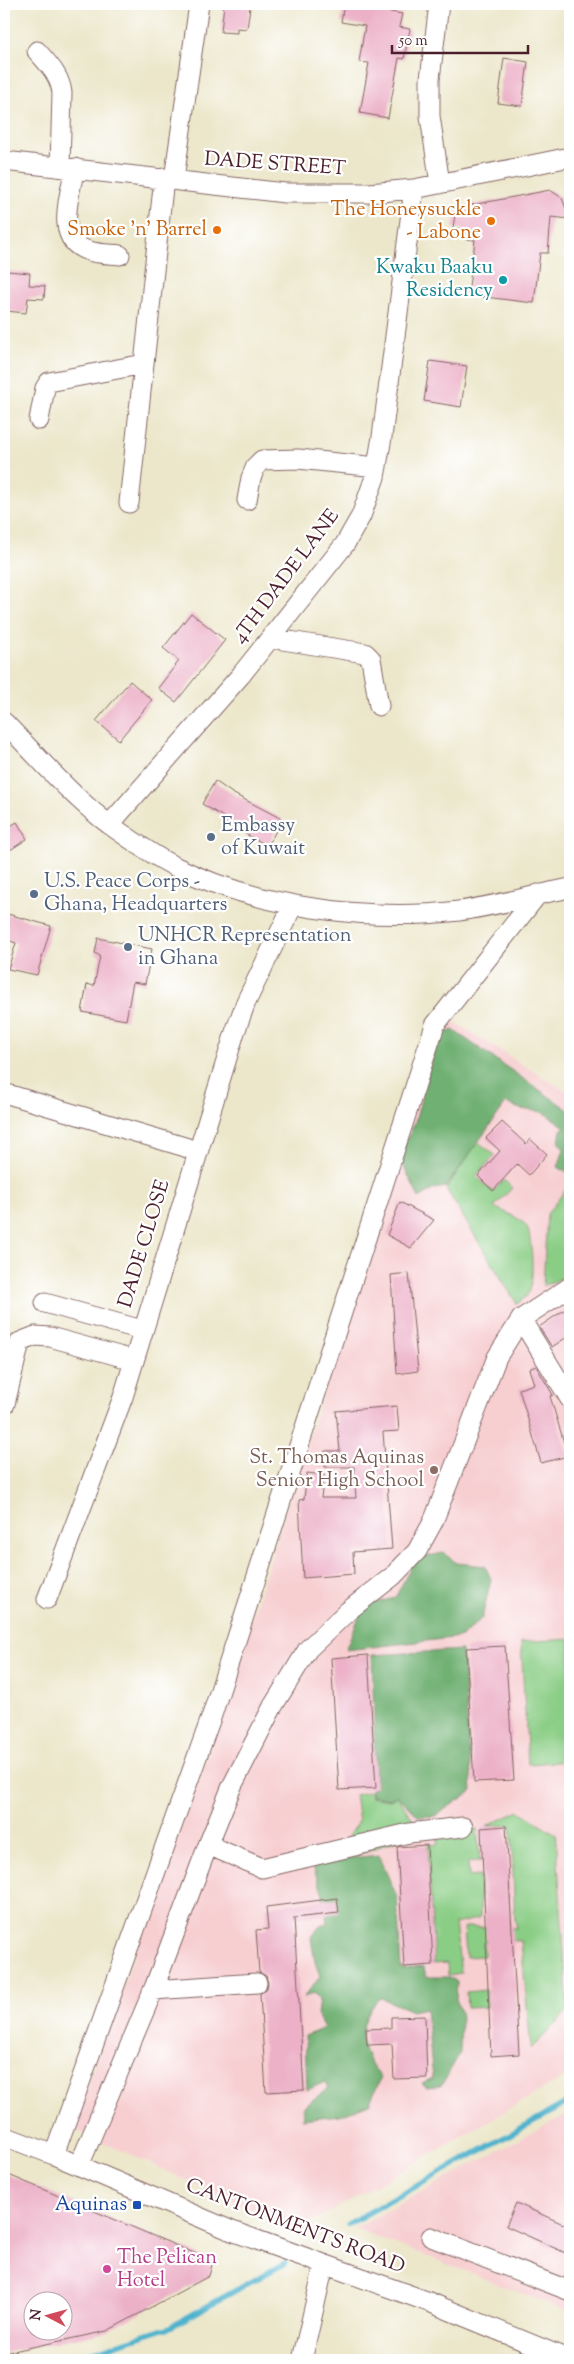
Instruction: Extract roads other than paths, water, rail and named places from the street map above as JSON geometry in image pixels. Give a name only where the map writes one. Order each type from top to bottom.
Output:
[{"type":"street","points":[[129,503],[144,364],[169,178],[199,4]]},
{"type":"street","points":[[439,4],[430,79],[430,116],[440,184]]},
{"type":"street","points":[[37,51],[56,72],[61,82],[67,168],[65,218],[72,241],[88,251],[120,255]]},
{"type":"street","name":"DADE STREET","points":[[4,161],[169,178],[285,193],[359,193],[414,189],[570,157]]},
{"type":"street","name":"4TH DADE LANE","points":[[110,824],[241,675],[345,544],[361,516],[377,467],[414,189]]},
{"type":"street","points":[[38,420],[45,388],[49,382],[144,364]]},
{"type":"street","points":[[247,500],[251,478],[256,466],[262,460],[298,459],[377,467]]},
{"type":"street","points":[[270,638],[366,653],[370,659],[379,706]]},
{"type":"street","points":[[4,722],[78,796],[110,824],[173,866],[224,886],[292,905],[406,914],[460,910],[570,888]]},
{"type":"street","points":[[54,2155],[212,1715],[435,1024],[538,894]]},
{"type":"street","name":"DADE CLOSE","points":[[47,1599],[123,1397],[196,1152],[246,1002],[292,905]]},
{"type":"street","points":[[4,1093],[185,1147],[196,1152]]},
{"type":"street","points":[[79,2166],[153,1990],[232,1786],[273,1706],[308,1649],[348,1611],[393,1576],[417,1551],[433,1522],[498,1357],[521,1319],[570,1288]]},
{"type":"street","points":[[45,1303],[142,1330]]},
{"type":"street","points":[[521,1319],[570,1399]]},
{"type":"street","points":[[6,1404],[20,1342],[35,1336],[50,1337],[133,1360]]},
{"type":"street","points":[[208,1845],[262,1868],[408,1833],[463,1826]]},
{"type":"street","points":[[153,1990],[257,1984]]},
{"type":"street","name":"CANTONMENTS ROAD","points":[[6,2141],[54,2155],[232,2231],[429,2302],[570,2359]]},
{"type":"street","points":[[431,2237],[570,2291]]},
{"type":"street","points":[[302,2360],[324,2265]]},
{"type":"waterway","points":[[348,2224],[570,2101]]},
{"type":"waterway","points":[[68,2360],[170,2327],[285,2263]]},
{"type":"place","name":"The Honeysuckle - Labone","points":[[491,221]]},
{"type":"place","name":"Smoke 'n' Barrel","points":[[217,230]]},
{"type":"place","name":"Kwaku Baaku Residency","points":[[503,280]]},
{"type":"place","name":"Embassy of Kuwait","points":[[211,837]]},
{"type":"place","name":"U.S. Peace Corps - Ghana, Headquarters","points":[[34,894]]},
{"type":"place","name":"UNHCR Representation in Ghana","points":[[128,947]]},
{"type":"place","name":"St. Thomas Aquinas Senior High School","points":[[434,1470]]},
{"type":"place","name":"Aquinas","points":[[137,2205]]},
{"type":"place","name":"The Pelican Hotel","points":[[107,2269]]}]
